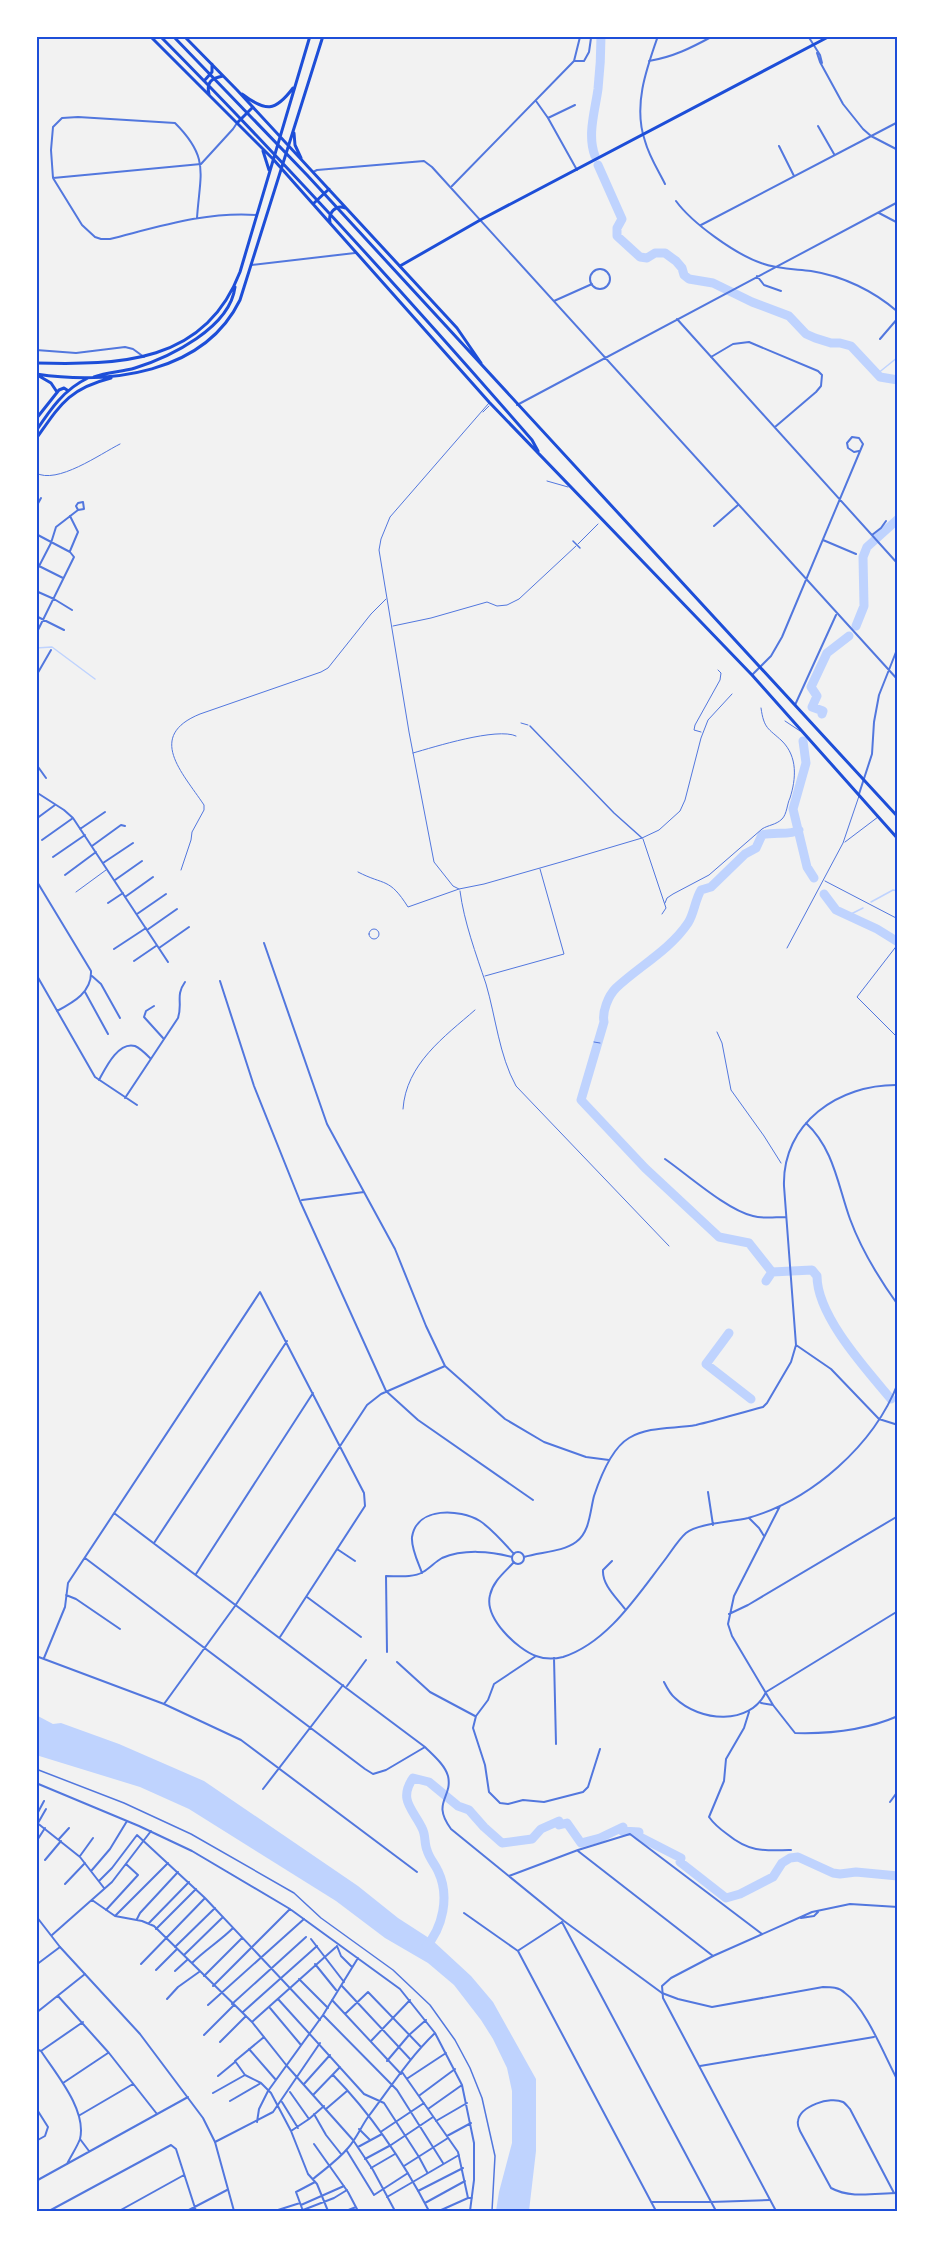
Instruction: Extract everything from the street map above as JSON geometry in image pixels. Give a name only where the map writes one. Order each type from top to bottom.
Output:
[{"type":"main road","points":[[150,36],[261,146],[490,403],[752,675],[898,839]]},
{"type":"main road","points":[[160,36],[254,131],[429,322],[532,440],[538,451]]},
{"type":"main road","points":[[173,36],[261,125],[898,817]]},
{"type":"main road","points":[[184,36],[237,90],[457,328],[489,374]]},
{"type":"main road","points":[[36,431],[72,387],[86,379],[134,368],[156,360],[200,336],[227,310],[310,36]]},
{"type":"main road","points":[[36,439],[66,399],[84,386],[153,369],[175,360],[208,340],[234,311],[251,265],[323,36]]},
{"type":"main road","points":[[399,266],[482,219],[830,36]]},
{"type":"main road","points":[[198,84],[210,75],[212,64]]},
{"type":"main road","points":[[209,94],[210,81],[223,76]]},
{"type":"main road","points":[[237,90],[255,104],[267,108],[280,103],[294,87]]},
{"type":"main road","points":[[237,123],[252,108]]},
{"type":"main road","points":[[295,125],[294,141],[302,161]]},
{"type":"main road","points":[[261,146],[269,172]]},
{"type":"main road","points":[[313,204],[329,189]]},
{"type":"main road","points":[[331,224],[329,218],[332,210],[342,206],[347,208]]},
{"type":"main road","points":[[36,363],[101,364],[144,357],[177,344],[197,332],[212,318],[235,285]]},
{"type":"main road","points":[[36,375],[80,378],[123,375]]},
{"type":"main road","points":[[36,375],[51,383],[57,392]]},
{"type":"main road","points":[[36,418],[57,392],[65,388],[68,391],[66,399]]},
{"type":"street","points":[[452,186],[574,61],[580,36],[591,38],[588,55],[584,61],[574,61]]},
{"type":"street","points":[[657,36],[645,75],[640,110],[643,135],[665,184]]},
{"type":"street","points":[[649,61],[683,52],[713,36]]},
{"type":"street","points":[[808,36],[843,104],[871,136],[898,150]]},
{"type":"street","points":[[536,100],[549,118],[577,170]]},
{"type":"street","points":[[549,118],[575,105]]},
{"type":"street","points":[[197,218],[201,164],[198,151],[189,137],[175,123],[78,117],[62,118],[53,127],[51,167],[53,178],[82,225],[94,237],[101,239],[230,213],[257,215]]},
{"type":"street","points":[[701,225],[898,122]]},
{"type":"street","points":[[53,178],[201,164],[237,123]]},
{"type":"street","points":[[818,126],[834,154]]},
{"type":"street","points":[[779,146],[794,176]]},
{"type":"street","points":[[313,172],[424,161],[452,186],[898,680]]},
{"type":"street","points":[[676,201],[701,225],[747,257],[760,263],[836,277],[870,292],[898,312]]},
{"type":"street","points":[[517,405],[898,202]]},
{"type":"street","points":[[878,213],[898,223]]},
{"type":"street","points":[[251,265],[357,253]]},
{"type":"street","points":[[600,268],[609,273],[610,279],[606,287],[596,288],[592,284],[590,277],[594,271],[600,268]]},
{"type":"street","points":[[757,276],[764,285],[781,291]]},
{"type":"street","points":[[554,300],[592,284]]},
{"type":"street","points":[[880,339],[898,318]]},
{"type":"street","points":[[677,319],[898,564]]},
{"type":"street","points":[[711,357],[733,345],[748,342],[818,371],[822,375],[821,386],[816,392],[775,427]]},
{"type":"street","points":[[36,350],[76,353],[133,348],[144,357]]},
{"type":"street","points":[[752,675],[771,656],[779,642],[852,473],[862,447],[861,439],[857,436],[852,437],[847,443],[848,448],[854,452],[859,451]]},
{"type":"street","points":[[36,507],[41,498]]},
{"type":"street","points":[[714,526],[738,505]]},
{"type":"street","points":[[36,572],[51,543],[56,527],[78,510]]},
{"type":"street","points":[[69,552],[78,532],[70,516]]},
{"type":"street","points":[[872,535],[881,528],[885,521]]},
{"type":"street","points":[[36,534],[75,557],[36,634]]},
{"type":"street","points":[[822,540],[856,554]]},
{"type":"street","points":[[573,541],[580,548]]},
{"type":"street","points":[[39,566],[64,579]]},
{"type":"street","points":[[36,591],[72,610]]},
{"type":"street","points":[[795,705],[837,614]]},
{"type":"street","points":[[36,616],[64,630]]},
{"type":"street","points":[[859,794],[872,754],[876,708],[898,646]]},
{"type":"street","points":[[36,676],[51,650]]},
{"type":"street","points":[[530,726],[614,813],[642,838]]},
{"type":"street","points":[[36,764],[46,778]]},
{"type":"street","points":[[36,793],[56,804],[73,818],[168,962]]},
{"type":"street","points":[[36,819],[56,804]]},
{"type":"street","points":[[80,829],[105,812]]},
{"type":"street","points":[[42,840],[73,818]]},
{"type":"street","points":[[92,846],[121,825],[125,826]]},
{"type":"street","points":[[53,857],[85,835]]},
{"type":"street","points":[[103,863],[133,843]]},
{"type":"street","points":[[64,875],[96,852]]},
{"type":"street","points":[[114,880],[142,861]]},
{"type":"street","points":[[125,897],[153,877]]},
{"type":"street","points":[[36,880],[120,1018]]},
{"type":"street","points":[[108,903],[123,893]]},
{"type":"street","points":[[137,914],[166,894]]},
{"type":"street","points":[[114,950],[177,909]]},
{"type":"street","points":[[134,961],[189,927]]},
{"type":"street","points":[[264,943],[327,1124],[395,1249],[445,1366],[506,1419],[544,1442],[586,1457],[609,1460]]},
{"type":"street","points":[[36,974],[84,1061],[99,1080],[137,1106]]},
{"type":"street","points":[[57,1011],[78,999],[85,992],[92,975]]},
{"type":"street","points":[[220,981],[254,1086],[300,1201],[386,1391],[418,1420],[533,1500]]},
{"type":"street","points":[[125,1098],[178,1018],[181,1009],[179,992],[185,982]]},
{"type":"street","points":[[85,992],[108,1034]]},
{"type":"street","points":[[154,1006],[146,1011],[144,1017],[163,1038]]},
{"type":"street","points":[[99,1080],[109,1061],[127,1046],[134,1046],[150,1058]]},
{"type":"street","points":[[524,1557],[561,1549],[578,1541],[586,1529],[595,1496],[609,1460],[628,1438],[645,1431],[695,1425],[762,1407],[771,1398],[784,1376],[796,1345],[792,1269],[786,1217],[785,1166],[793,1143],[806,1123],[820,1109],[836,1099],[864,1087],[898,1085]]},
{"type":"street","points":[[806,1123],[825,1149],[836,1171],[855,1231],[898,1305]]},
{"type":"street","points":[[665,1159],[744,1213],[756,1217],[786,1217]]},
{"type":"street","points":[[300,1201],[364,1192]]},
{"type":"street","points":[[44,1658],[65,1607],[68,1583],[260,1292],[314,1393],[366,1501],[280,1637]]},
{"type":"street","points":[[154,1543],[287,1341]]},
{"type":"street","points":[[796,1345],[831,1369],[879,1419],[898,1425]]},
{"type":"street","points":[[164,1704],[235,1606],[367,1405],[386,1391],[445,1366]]},
{"type":"street","points":[[422,1573],[412,1544],[412,1536],[418,1524],[434,1514],[456,1513],[478,1520],[513,1555],[514,1562],[494,1586],[489,1596],[489,1604],[495,1620],[514,1641],[536,1656],[554,1658],[570,1654],[608,1629],[684,1534],[696,1528],[749,1518],[780,1506],[822,1479],[847,1459],[879,1419],[898,1383]]},
{"type":"street","points":[[195,1575],[314,1393]]},
{"type":"street","points":[[708,1492],[712,1525]]},
{"type":"street","points":[[780,1506],[734,1596],[728,1624],[732,1636],[773,1705],[795,1733],[842,1731],[871,1726],[898,1716]]},
{"type":"street","points":[[114,1513],[437,1758],[447,1772],[448,1785],[442,1816],[451,1829],[563,1922],[670,1997],[712,2007],[831,1987],[839,1989],[861,2010],[898,2081]]},
{"type":"street","points":[[729,1614],[898,1516]]},
{"type":"street","points":[[749,1518],[764,1536]]},
{"type":"street","points":[[337,1549],[355,1561]]},
{"type":"street","points":[[387,1652],[386,1576],[422,1573],[444,1557],[465,1553],[513,1555],[520,1552],[524,1557]]},
{"type":"street","points":[[514,1562],[521,1563],[524,1557]]},
{"type":"street","points":[[85,1558],[373,1774],[386,1770],[424,1747]]},
{"type":"street","points":[[612,1561],[603,1570],[604,1577],[625,1609]]},
{"type":"street","points":[[66,1595],[76,1599],[120,1629]]},
{"type":"street","points":[[307,1597],[361,1637]]},
{"type":"street","points":[[664,1682],[675,1698],[708,1716],[733,1715],[749,1711],[761,1702],[766,1692],[898,1611]]},
{"type":"street","points":[[36,1656],[164,1704],[241,1740],[417,1872]]},
{"type":"street","points":[[536,1656],[494,1683],[488,1700],[476,1716],[473,1728],[485,1765],[489,1792],[500,1803],[508,1804],[523,1800],[544,1802],[583,1792],[588,1787],[600,1749]]},
{"type":"street","points":[[554,1658],[556,1744]]},
{"type":"street","points":[[262,1789],[366,1660]]},
{"type":"street","points":[[397,1662],[430,1692],[476,1716]]},
{"type":"street","points":[[761,1702],[773,1705]]},
{"type":"street","points":[[749,1711],[744,1728],[726,1759],[724,1781],[710,1817],[715,1824],[746,1848],[768,1851],[791,1850]]},
{"type":"street","points":[[36,1769],[124,1803],[191,1834],[294,1893],[321,1918],[393,1970],[430,2005],[455,2040],[482,2098],[495,2156],[492,2211]]},
{"type":"street","points":[[36,1783],[127,1820],[192,1851],[290,1909],[386,1977],[410,2000],[435,2033],[462,2085],[474,2143],[474,2180],[470,2211]]},
{"type":"street","points":[[890,1802],[898,1791]]},
{"type":"street","points":[[36,1816],[44,1801]]},
{"type":"street","points":[[46,1809],[37,1822],[80,1857],[105,1889]]},
{"type":"street","points":[[92,1870],[110,1849],[127,1820]]},
{"type":"street","points":[[36,1842],[45,1828]]},
{"type":"street","points":[[45,1860],[69,1828]]},
{"type":"street","points":[[51,1936],[105,1889],[151,1831]]},
{"type":"street","points":[[509,1876],[578,1850],[627,1834],[632,1835],[762,1934]]},
{"type":"street","points":[[99,1881],[137,1835],[196,1888],[320,2020]]},
{"type":"street","points":[[80,1857],[87,1850],[85,1848],[93,1838]]},
{"type":"street","points":[[578,1850],[713,1956]]},
{"type":"street","points":[[65,1884],[86,1863]]},
{"type":"street","points":[[115,1916],[168,1863]]},
{"type":"street","points":[[106,1910],[138,1875],[126,1864]]},
{"type":"street","points":[[137,1919],[178,1872]]},
{"type":"street","points":[[149,1923],[189,1882]]},
{"type":"street","points":[[156,1929],[196,1888]]},
{"type":"street","points":[[141,1964],[205,1898]]},
{"type":"street","points":[[92,1900],[115,1916],[149,1923],[252,2022],[287,2066],[353,2140],[395,2211]]},
{"type":"street","points":[[776,2211],[662,1993],[662,1986],[671,1978],[713,1956],[804,1915],[850,1904],[898,1907]]},
{"type":"street","points":[[156,1970],[215,1908]]},
{"type":"street","points":[[213,1986],[290,1909]]},
{"type":"street","points":[[464,1913],[518,1951],[656,2211]]},
{"type":"street","points":[[36,1916],[60,1947],[140,2034],[203,2118],[215,2142],[234,2211]]},
{"type":"street","points":[[183,1956],[223,1917]]},
{"type":"street","points":[[208,2005],[304,1919]]},
{"type":"street","points":[[518,1951],[563,1922]]},
{"type":"street","points":[[563,1922],[716,2211]]},
{"type":"street","points":[[191,1964],[233,1928]]},
{"type":"street","points":[[204,2035],[233,2004],[306,1937]]},
{"type":"street","points":[[204,1976],[242,1938]]},
{"type":"street","points":[[311,1939],[356,2003],[410,2058]]},
{"type":"street","points":[[252,2022],[339,1944]]},
{"type":"street","points":[[242,2012],[317,1946]]},
{"type":"street","points":[[36,1965],[60,1947]]},
{"type":"street","points":[[336,1947],[353,1968]]},
{"type":"street","points":[[257,2122],[259,2109],[268,2091],[320,2020],[358,1958]]},
{"type":"street","points":[[175,1971],[187,1960]]},
{"type":"street","points":[[315,1964],[337,1991]]},
{"type":"street","points":[[167,1999],[178,1987],[199,1972]]},
{"type":"street","points":[[36,2013],[85,1974]]},
{"type":"street","points":[[299,1979],[328,2008]]},
{"type":"street","points":[[345,2014],[368,1992],[421,2047]]},
{"type":"street","points":[[58,1996],[109,2053],[157,2114]]},
{"type":"street","points":[[278,1999],[364,2094],[381,2101],[396,2120],[427,2172]]},
{"type":"street","points":[[332,2000],[387,2061],[408,2078],[420,2095],[459,2155],[468,2198]]},
{"type":"street","points":[[370,2042],[410,2000]]},
{"type":"street","points":[[269,2007],[301,2045]]},
{"type":"street","points":[[323,2015],[397,2090],[443,2163]]},
{"type":"street","points":[[220,2042],[246,2016]]},
{"type":"street","points":[[387,2061],[409,2035],[426,2020]]},
{"type":"street","points":[[41,2051],[82,2022]]},
{"type":"street","points":[[313,2179],[346,2150],[410,2058],[435,2033]]},
{"type":"street","points":[[218,2076],[264,2037]]},
{"type":"street","points":[[700,2066],[874,2037]]},
{"type":"street","points":[[215,2142],[257,2122],[278,2107],[320,2043]]},
{"type":"street","points":[[36,2049],[41,2051],[63,2083],[80,2115],[80,2139],[66,2164]]},
{"type":"street","points":[[249,2049],[276,2080]]},
{"type":"street","points":[[63,2083],[109,2053]]},
{"type":"street","points":[[408,2078],[446,2053]]},
{"type":"street","points":[[304,2084],[330,2055]]},
{"type":"street","points":[[235,2062],[245,2075],[261,2083],[278,2107],[291,2131],[308,2174],[315,2182],[328,2211]]},
{"type":"street","points":[[314,2094],[340,2067]]},
{"type":"street","points":[[420,2095],[455,2069]]},
{"type":"street","points":[[213,2093],[245,2075]]},
{"type":"street","points":[[333,2075],[382,2132],[429,2211]]},
{"type":"street","points":[[230,2101],[261,2083]]},
{"type":"street","points":[[80,2115],[134,2084]]},
{"type":"street","points":[[428,2109],[462,2085]]},
{"type":"street","points":[[289,2091],[309,2119]]},
{"type":"street","points":[[291,2131],[347,2091]]},
{"type":"street","points":[[36,2181],[188,2097]]},
{"type":"street","points":[[282,2101],[298,2128]]},
{"type":"street","points":[[831,2101],[844,2102],[896,2193],[840,2193],[831,2188],[800,2131],[798,2121],[802,2113],[816,2104],[831,2101]]},
{"type":"street","points":[[358,2148],[424,2103]]},
{"type":"street","points":[[436,2121],[467,2103]]},
{"type":"street","points":[[36,2108],[48,2127],[45,2136],[36,2141]]},
{"type":"street","points":[[314,2114],[326,2135],[341,2154]]},
{"type":"street","points":[[366,2159],[433,2117]]},
{"type":"street","points":[[404,2166],[471,2123]]},
{"type":"street","points":[[359,2129],[370,2140]]},
{"type":"street","points":[[80,2139],[89,2152]]},
{"type":"street","points":[[314,2144],[347,2190],[357,2209],[346,2211]]},
{"type":"street","points":[[49,2211],[171,2145],[175,2148],[195,2209]]},
{"type":"street","points":[[346,2150],[375,2195],[408,2173]]},
{"type":"street","points":[[371,2168],[396,2153]]},
{"type":"street","points":[[387,2197],[412,2180],[459,2155]]},
{"type":"street","points":[[418,2191],[463,2168]]},
{"type":"street","points":[[119,2211],[184,2175]]},
{"type":"street","points":[[424,2203],[465,2181]]},
{"type":"street","points":[[315,2182],[296,2191],[303,2211],[347,2190]]},
{"type":"street","points":[[278,2210],[322,2196],[344,2186]]},
{"type":"street","points":[[187,2211],[195,2209],[228,2189]]},
{"type":"street","points":[[440,2211],[468,2198],[472,2199]]},
{"type":"street","points":[[651,2202],[770,2200]]},
{"type":"lane","points":[[490,403],[387,523],[379,550],[434,862],[448,881],[459,889],[506,1068],[516,1086],[669,1246]]},
{"type":"lane","points":[[36,473],[48,477],[66,472],[120,444]]},
{"type":"lane","points":[[547,481],[573,488]]},
{"type":"lane","points":[[391,626],[431,618],[487,602],[497,606],[507,605],[524,593],[598,524]]},
{"type":"lane","points":[[181,870],[192,832],[204,810],[204,805],[174,758],[175,729],[183,722],[200,714],[328,668],[371,614],[386,599]]},
{"type":"lane","points":[[703,732],[694,730],[695,725],[720,680],[722,673],[718,670]]},
{"type":"lane","points":[[358,872],[396,888],[408,907],[459,889],[484,884],[642,838],[659,830],[680,812],[703,732],[712,715],[732,694]]},
{"type":"lane","points":[[665,903],[669,897],[709,875],[768,824],[780,821],[784,816],[794,785],[795,770],[787,748],[764,725],[761,708]]},
{"type":"lane","points":[[784,721],[806,734]]},
{"type":"lane","points":[[521,723],[530,726]]},
{"type":"lane","points":[[413,753],[480,736],[507,733],[516,736]]},
{"type":"lane","points":[[787,948],[843,843],[859,794]]},
{"type":"lane","points":[[843,843],[878,817]]},
{"type":"lane","points":[[642,838],[665,903],[666,910],[662,914]]},
{"type":"lane","points":[[483,977],[564,954],[540,868]]},
{"type":"lane","points":[[76,891],[107,869]]},
{"type":"lane","points":[[824,880],[898,920]]},
{"type":"lane","points":[[898,944],[857,997],[898,1038]]},
{"type":"lane","points":[[403,1109],[409,1078],[428,1050],[475,1010]]},
{"type":"lane","points":[[717,1032],[723,1043],[731,1090],[781,1163]]},
{"type":"lane","points":[[594,1042],[600,1043]]},
{"type":"water","points":[[36,1715],[53,1724],[61,1723],[119,1744],[204,1781],[358,1886],[398,1918],[432,1940],[471,1976],[493,2002],[536,2079],[536,2151],[529,2211],[496,2211],[512,2143],[512,2091],[507,2068],[493,2039],[454,1985],[428,1963],[385,1938],[336,1901],[189,1809],[140,1787],[36,1755]]},
{"type":"waterway","points":[[595,156],[592,123],[599,82],[601,36]]},
{"type":"waterway","points":[[598,165],[622,219],[617,228],[617,236],[640,257],[647,258],[655,253],[665,253],[676,261],[689,279],[713,283],[752,302],[789,316],[806,334],[831,343],[851,346],[880,377],[898,380]]},
{"type":"waterway","points":[[877,374],[898,357]]},
{"type":"waterway","points":[[856,626],[864,606],[863,557],[867,547],[898,519]]},
{"type":"waterway","points":[[822,714],[823,711],[812,707],[817,696],[811,687],[827,653],[849,636]]},
{"type":"waterway","points":[[36,648],[52,647],[95,679]]},
{"type":"waterway","points":[[803,741],[806,763],[793,809],[807,867],[814,878]]},
{"type":"waterway","points":[[766,1281],[772,1272],[749,1243],[719,1237],[645,1168],[581,1100],[604,1022],[605,1009],[613,991],[681,933],[690,919],[701,890],[711,887],[745,854],[756,848],[762,835],[791,833],[799,830]]},
{"type":"waterway","points":[[871,902],[893,890],[898,891]]},
{"type":"waterway","points":[[824,894],[836,910],[877,929],[898,942]]},
{"type":"waterway","points":[[849,915],[863,908]]},
{"type":"waterway","points":[[772,1272],[812,1270],[817,1276],[819,1292],[834,1325],[891,1399]]},
{"type":"waterway","points":[[729,1333],[706,1364],[751,1399]]},
{"type":"waterway","points":[[425,1948],[440,1921],[444,1891],[438,1871],[428,1853],[423,1831],[408,1804],[407,1792],[413,1778],[429,1782],[458,1806],[469,1810],[502,1843],[532,1839],[541,1829],[559,1821],[559,1825],[567,1823],[581,1843],[600,1838],[623,1827],[622,1831],[639,1832],[638,1836],[681,1858],[680,1862],[726,1898],[740,1894],[773,1877],[782,1863],[790,1858],[798,1857],[833,1873],[856,1872],[898,1876]]}]
